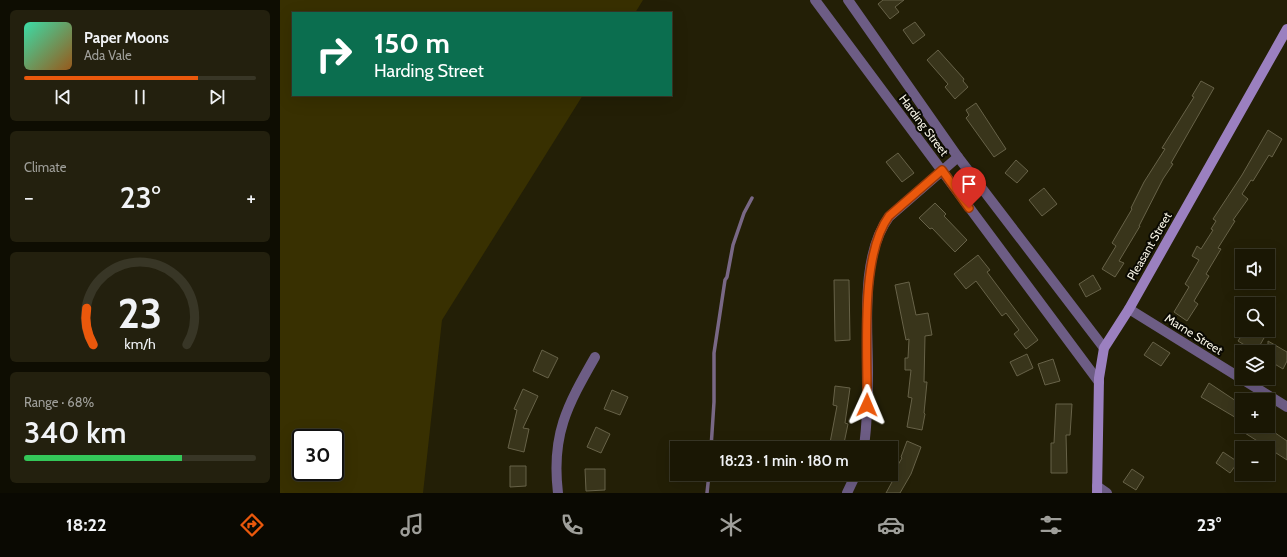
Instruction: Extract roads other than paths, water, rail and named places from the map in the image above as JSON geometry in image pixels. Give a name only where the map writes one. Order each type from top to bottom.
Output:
[{"type":"street","name":"Harding Street","points":[[814,0],[1099,382]]},
{"type":"street","name":"Harding Street","points":[[848,0],[958,157],[1104,348]]},
{"type":"street","name":"Pleasant Street","points":[[1097,490],[1099,382],[1104,348],[1129,309],[1287,29]]},
{"type":"street","points":[[864,441],[868,390],[868,295],[872,255],[882,226],[889,216],[958,157]]},
{"type":"street","name":"Marne Street","points":[[1129,309],[1287,407]]},
{"type":"street","points":[[558,493],[556,457],[562,422],[572,396],[595,357]]},
{"type":"street","points":[[846,493],[852,481]]},
{"type":"street","points":[[1097,490],[1107,493]]},
{"type":"waterway","points":[[711,441],[714,402],[714,353],[725,280],[727,277],[733,245],[744,213],[752,198]]},
{"type":"waterway","points":[[707,493],[708,481]]}]
